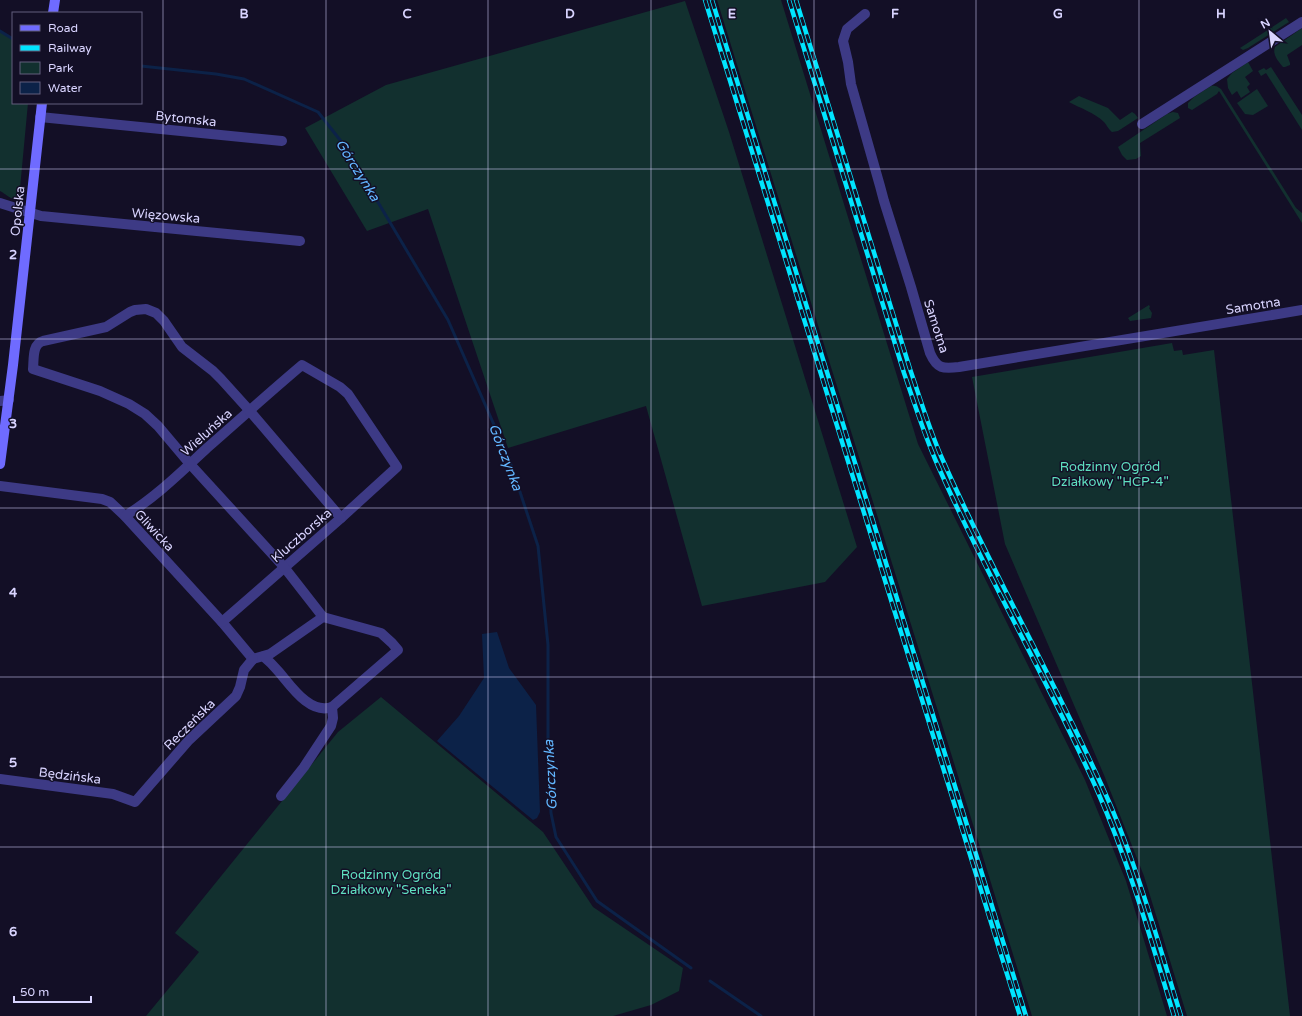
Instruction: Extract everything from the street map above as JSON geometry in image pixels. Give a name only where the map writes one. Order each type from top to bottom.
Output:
[{"type":"street","points":[[53,12],[55,0]]},
{"type":"street","name":"Samotna","points":[[865,14],[847,29],[843,41],[851,84],[884,201],[930,353],[939,366],[950,368],[959,367],[1302,310]]},
{"type":"street","points":[[1142,124],[1302,22]]},
{"type":"street","name":"Opolska","points":[[0,464],[4,400],[30,213],[42,104]]},
{"type":"street","name":"Bytomska","points":[[40,117],[282,141]]},
{"type":"street","name":"Więzowska","points":[[0,203],[41,216],[300,241]]},
{"type":"street","points":[[263,656],[275,667],[301,698],[309,703],[328,709],[359,685],[398,650],[381,633],[323,616],[284,567],[152,420],[129,404],[100,391],[33,369],[35,348],[43,341],[106,327],[135,310],[140,309],[156,313],[164,321],[182,347],[213,371],[249,410],[341,518]]},
{"type":"street","name":"Wieluńska","points":[[125,516],[144,505],[249,410],[302,365],[340,387],[348,394],[397,467]]},
{"type":"street","name":"Kluczborska","points":[[222,622],[397,467]]},
{"type":"street","name":"Gliwicka","points":[[0,486],[110,502],[125,516],[222,622],[253,659]]},
{"type":"street","points":[[253,659],[270,654],[323,616]]},
{"type":"street","name":"Reczeńska","points":[[135,802],[189,740],[236,696],[244,670],[253,659]]},
{"type":"street","points":[[281,796],[304,767],[331,726],[332,707]]},
{"type":"street","name":"Będzińska","points":[[0,779],[113,794],[135,802]]},
{"type":"green space","points":[[717,0],[781,0],[918,444],[1085,780],[1126,881],[1167,1016],[1032,1016]]},
{"type":"green space","points":[[685,1],[729,132],[857,547],[825,582],[702,606],[646,406],[508,448],[428,209],[367,231],[305,128],[386,85]]},
{"type":"green space","points":[[1286,18],[1289,22],[1248,48],[1243,50],[1240,48]]},
{"type":"green space","points":[[1302,28],[1302,45],[1287,55],[1290,65],[1283,67],[1275,55],[1275,47]]},
{"type":"green space","points":[[0,31],[12,38],[12,104],[28,104],[19,199],[11,198],[0,191]]},
{"type":"green space","points":[[1248,62],[1253,71],[1245,77],[1250,84],[1247,87],[1250,92],[1241,98],[1237,91],[1232,95],[1228,88],[1227,79],[1232,73]]},
{"type":"green space","points":[[1271,67],[1302,115],[1302,130],[1266,73],[1261,76],[1258,71],[1264,68],[1266,70]]},
{"type":"green space","points":[[1211,86],[1216,86],[1221,89],[1296,208],[1302,213],[1302,223],[1219,91],[1217,94],[1192,110],[1188,108],[1188,103],[1194,97]]},
{"type":"green space","points":[[1257,89],[1268,106],[1253,115],[1245,114],[1237,103]]},
{"type":"green space","points":[[1079,96],[1108,108],[1120,120],[1132,112],[1138,118],[1118,131],[1112,132],[1104,122],[1096,116],[1069,102]]},
{"type":"green space","points":[[1173,112],[1178,113],[1180,118],[1140,143],[1141,156],[1136,159],[1127,160],[1122,155],[1118,147],[1167,114]]},
{"type":"green space","points":[[1149,305],[1152,313],[1151,318],[1130,321],[1128,318]]},
{"type":"green space","name":"Rodzinny Ogród Działkowy \"HCP-4\"","points":[[1172,343],[1174,351],[1182,350],[1183,355],[1214,350],[1290,1016],[1187,1016],[1144,876],[1104,775],[1005,544],[972,377]]},
{"type":"green space","name":"Rodzinny Ogród Działkowy \"Seneka\"","points":[[381,697],[543,832],[593,907],[683,968],[679,991],[651,1005],[613,1016],[146,1016],[199,952],[175,933],[338,732]]},
{"type":"water","points":[[497,632],[509,668],[536,705],[540,812],[537,818],[533,820],[437,741],[459,716],[484,678],[482,634]]},
{"type":"waterway","name":"Górczynka","points":[[0,31],[12,38]]},
{"type":"waterway","name":"Górczynka","points":[[142,66],[216,74],[244,79],[318,112],[344,145],[448,320],[509,459],[538,546],[548,645],[548,756],[551,813],[556,837],[597,901],[691,968]]},
{"type":"waterway","name":"Górczynka","points":[[710,981],[761,1016]]},
{"type":"railway","points":[[705,0],[1020,1016]]},
{"type":"railway","points":[[712,0],[1026,1016]]},
{"type":"railway","points":[[789,0],[904,373],[926,438],[974,543],[1078,748],[1097,790],[1109,818],[1129,874],[1174,1016]]},
{"type":"railway","points":[[796,0],[910,369],[932,435],[960,498],[1102,786],[1136,871],[1181,1016]]}]
